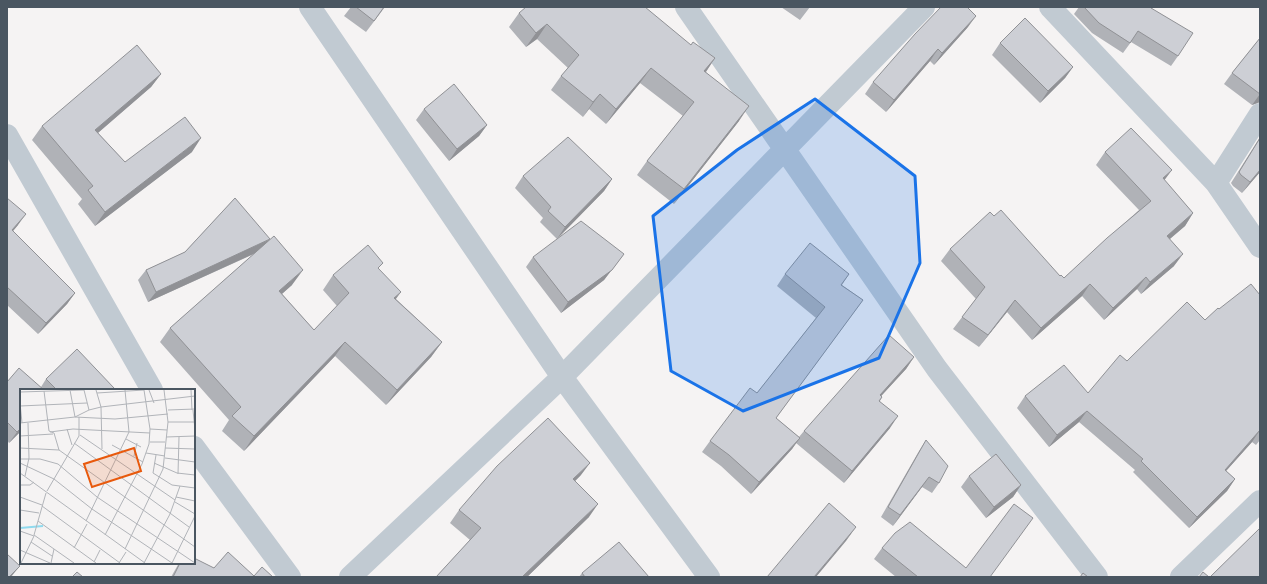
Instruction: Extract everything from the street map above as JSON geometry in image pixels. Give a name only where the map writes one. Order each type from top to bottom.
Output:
[{"type":"street","points":[[310,7],[562,377],[709,577]]},
{"type":"street","points":[[686,7],[937,369],[1097,577]]},
{"type":"street","points":[[350,577],[562,377],[924,7]]},
{"type":"street","points":[[1050,7],[1216,183],[1260,247]]},
{"type":"street","points":[[1216,183],[1260,114]]},
{"type":"street","points":[[7,135],[151,389]]},
{"type":"street","points":[[195,448],[290,577]]},
{"type":"street","points":[[1181,577],[1260,501]]},
{"type":"highlighted area","points":[[815,99],[915,176],[920,263],[879,358],[743,411],[671,371],[653,216],[737,150]]},
{"type":"building","points":[[356,7],[384,7],[374,21]]},
{"type":"building","points":[[526,7],[645,7],[691,45],[693,42],[715,58],[704,71],[749,106],[684,189],[647,161],[694,102],[651,68],[616,109],[600,94],[593,102],[561,76],[579,55],[547,24],[536,33],[519,13]]},
{"type":"building","points":[[941,7],[967,7],[976,16],[942,53],[938,49],[894,100],[873,82]]},
{"type":"building","points":[[1084,7],[1152,7],[1151,8],[1193,33],[1178,56],[1138,31],[1130,43],[1099,23]]},
{"type":"building","points":[[1025,18],[1073,67],[1048,91],[1000,43]]},
{"type":"building","points":[[1260,38],[1260,94],[1232,73]]},
{"type":"building","points":[[137,45],[161,74],[95,130],[125,162],[185,117],[201,138],[105,212],[88,190],[93,186],[42,126]]},
{"type":"building","points":[[454,84],[487,125],[457,149],[424,109]]},
{"type":"building","points":[[1131,128],[1172,170],[1163,178],[1193,213],[1167,236],[1183,254],[1150,282],[1146,277],[1113,308],[1090,284],[1041,328],[1015,300],[988,335],[962,317],[985,287],[950,249],[990,212],[994,216],[1001,210],[1060,276],[1061,275],[1064,278],[1107,238],[1151,201],[1105,152]]},
{"type":"building","points":[[568,137],[612,179],[565,227],[548,211],[551,207],[523,176]]},
{"type":"building","points":[[1260,138],[1260,170],[1250,182],[1239,172]]},
{"type":"building","points":[[7,198],[26,214],[12,230],[75,293],[46,323],[7,287]]},
{"type":"building","points":[[235,198],[270,239],[156,292],[146,270],[185,252]]},
{"type":"building","points":[[581,221],[624,254],[612,270],[568,302],[533,257]]},
{"type":"building","points":[[274,236],[303,270],[279,291],[314,330],[349,293],[333,275],[368,245],[383,263],[378,268],[401,292],[394,298],[442,342],[397,390],[345,342],[254,436],[232,416],[241,407],[170,328]]},
{"type":"building","points":[[810,243],[849,274],[841,285],[863,300],[776,418],[800,438],[759,482],[729,455],[710,441],[750,388],[757,393],[825,307],[785,274]]},
{"type":"building","points":[[1251,284],[1260,295],[1260,430],[1225,470],[1235,479],[1197,517],[1141,461],[1143,459],[1087,411],[1057,435],[1025,396],[1064,365],[1088,393],[1120,355],[1127,361],[1187,302],[1205,320],[1218,308],[1219,309]]},
{"type":"building","points":[[889,335],[914,357],[880,395],[882,397],[879,401],[898,416],[852,471],[804,431]]},
{"type":"building","points":[[77,349],[114,388],[56,389],[46,379]]},
{"type":"building","points":[[19,368],[43,389],[20,389],[20,429],[17,432],[7,422],[7,382]]},
{"type":"building","points":[[548,418],[590,463],[573,479],[598,504],[522,577],[436,577],[481,528],[459,510],[497,466]]},
{"type":"building","points":[[926,440],[948,466],[939,483],[929,477],[900,515],[888,507]]},
{"type":"building","points":[[996,454],[1021,485],[994,507],[969,476]]},
{"type":"building","points":[[829,503],[856,527],[814,577],[767,577]]},
{"type":"building","points":[[1014,504],[1033,518],[990,577],[918,577],[882,548],[895,533],[910,522],[966,568]]},
{"type":"building","points":[[1260,528],[1260,577],[1210,577]]},
{"type":"building","points":[[619,542],[649,577],[585,577],[582,573]]},
{"type":"building","points":[[228,552],[254,576],[262,567],[273,577],[173,577],[180,564],[195,564],[195,558],[214,568]]},
{"type":"building","points":[[7,554],[20,566],[9,577],[7,577]]},
{"type":"building","points":[[77,572],[83,577],[72,577]]},
{"type":"building","points":[[1203,572],[1209,577],[1199,577]]},
{"type":"building","points":[[1083,573],[1088,577],[1080,577]]}]
